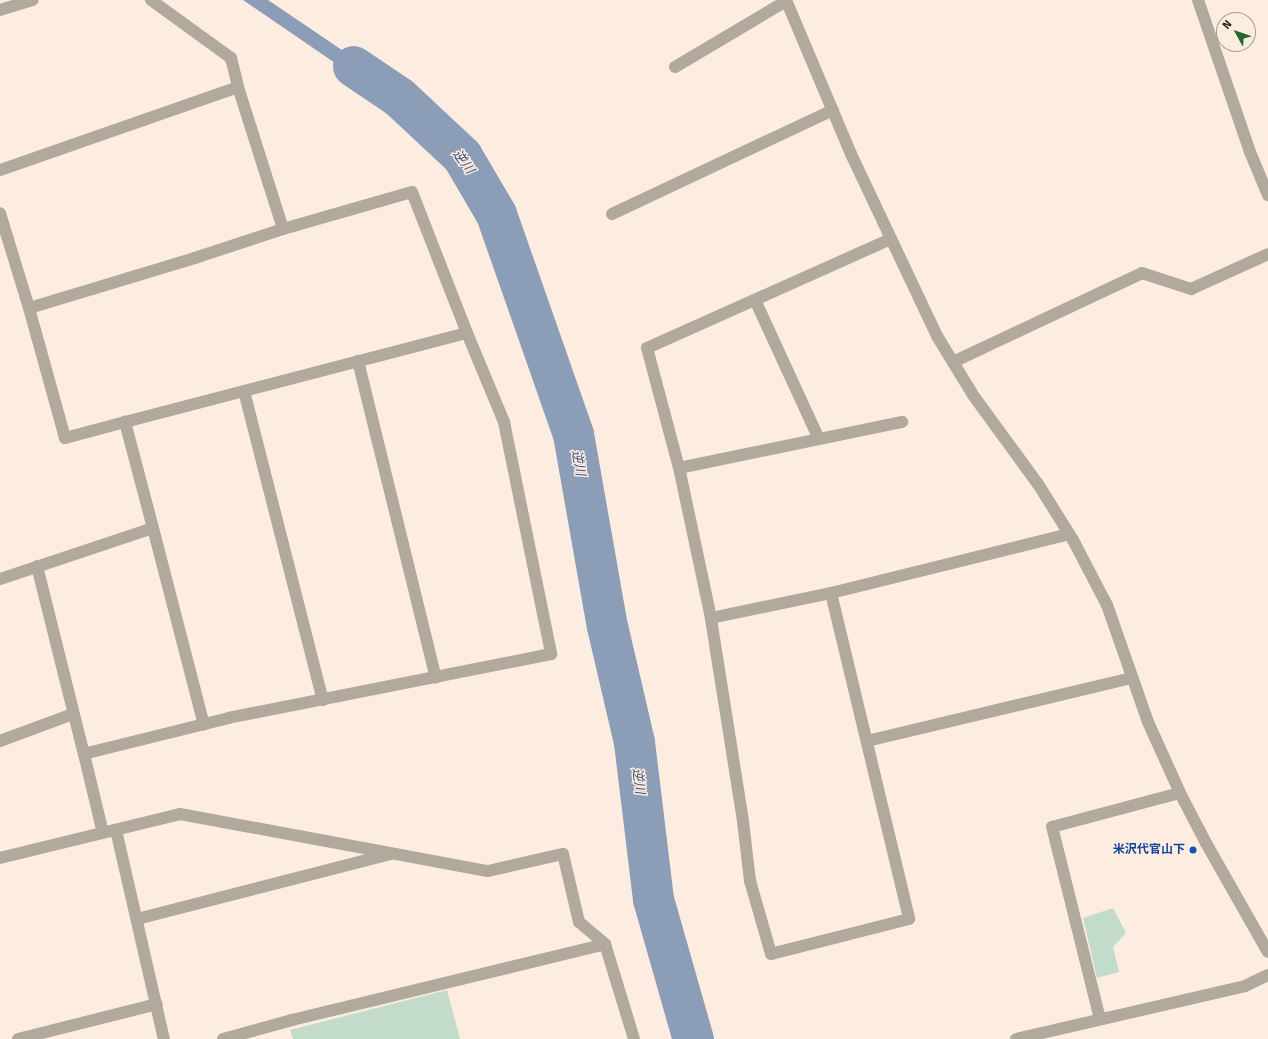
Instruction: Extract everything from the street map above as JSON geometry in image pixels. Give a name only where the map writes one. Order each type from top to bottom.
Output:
[{"type":"street","points":[[0,10],[34,0]]},
{"type":"street","points":[[151,0],[231,58],[238,87],[284,229]]},
{"type":"street","points":[[675,67],[786,0],[833,110],[891,239],[937,336],[973,395],[1038,484],[1069,534],[1107,606],[1148,722],[1180,793],[1206,843],[1268,952]]},
{"type":"street","points":[[1198,0],[1250,152],[1268,195]]},
{"type":"street","points":[[0,170],[238,87]]},
{"type":"street","points":[[612,214],[833,110]]},
{"type":"street","points":[[29,308],[195,258],[284,229],[412,192],[504,422],[551,654],[204,725],[84,754]]},
{"type":"street","points":[[0,213],[29,308],[65,438],[467,332]]},
{"type":"street","points":[[831,593],[909,919],[771,954],[750,881],[743,821],[711,618],[679,468],[647,348],[891,239]]},
{"type":"street","points":[[953,362],[1142,273],[1190,289],[1268,254]]},
{"type":"street","points":[[755,300],[819,439]]},
{"type":"street","points":[[358,361],[436,678]]},
{"type":"street","points":[[244,391],[323,700]]},
{"type":"street","points":[[125,422],[204,725]]},
{"type":"street","points":[[679,468],[902,422]]},
{"type":"street","points":[[0,580],[37,566],[153,528]]},
{"type":"street","points":[[711,618],[831,593],[1069,534]]},
{"type":"street","points":[[37,566],[103,833]]},
{"type":"street","points":[[867,741],[1132,678]]},
{"type":"street","points":[[0,741],[73,714]]},
{"type":"street","points":[[1100,1019],[1052,827],[1180,793]]},
{"type":"street","points":[[0,858],[180,814],[488,871],[563,854],[579,922],[605,944],[634,1039]]},
{"type":"street","points":[[116,830],[164,1039]]},
{"type":"street","points":[[137,919],[394,853]]},
{"type":"street","points":[[223,1039],[292,1020],[605,944]]},
{"type":"street","points":[[1016,1039],[1245,986],[1268,975]]},
{"type":"street","points":[[18,1039],[157,1004]]},
{"type":"green space","points":[[1113,908],[1126,933],[1113,947],[1119,972],[1097,978],[1083,918]]},
{"type":"green space","points":[[447,990],[460,1039],[293,1039],[290,1030]]},
{"type":"water","points":[[243,0],[268,0],[404,92],[395,104]]},
{"type":"waterway","name":"逆川","points":[[353,66],[399,97],[462,156],[496,214],[573,434],[607,626],[634,742],[653,899],[693,1039]]},
{"type":"place","name":"米沢代官山下","points":[[1193,850]]}]
